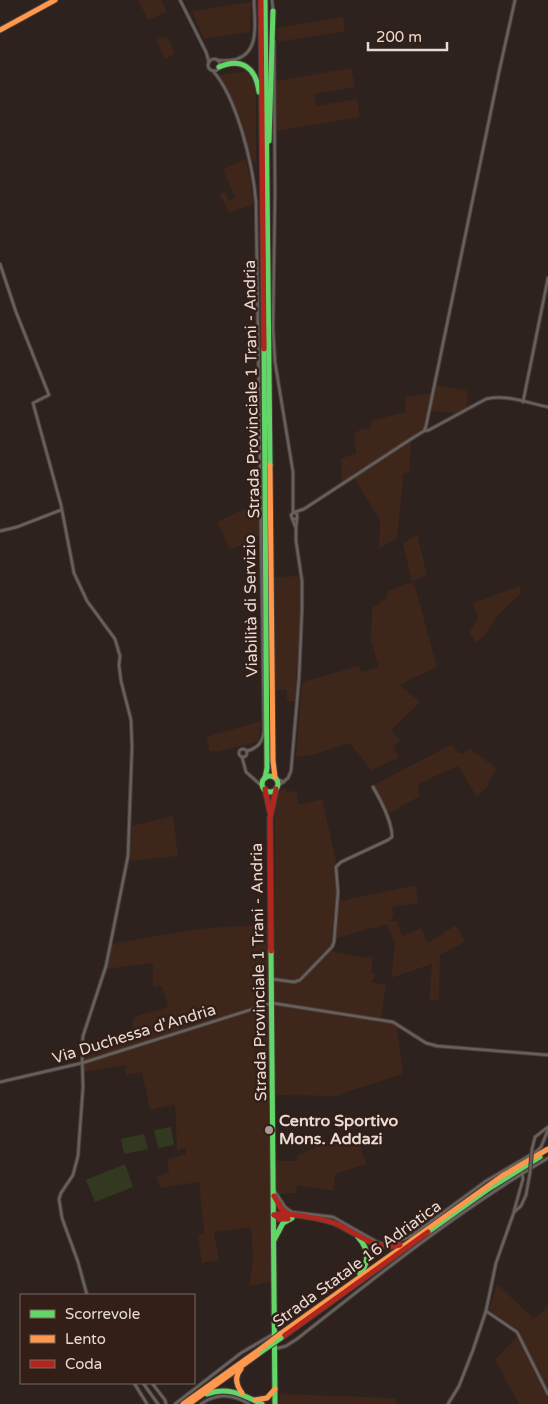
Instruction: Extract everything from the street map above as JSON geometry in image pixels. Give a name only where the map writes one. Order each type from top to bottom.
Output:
[{"type":"main road","points":[[0,30],[55,0]]},
{"type":"main road","name":"Strada Provinciale 1 Trani - Andria","points":[[261,0],[267,768],[262,782],[270,818]]},
{"type":"main road","name":"Strada Provinciale 1 Trani - Andria","points":[[265,0],[273,760],[277,788],[272,799],[270,818],[274,1240],[278,1335],[275,1349],[275,1404]]},
{"type":"main road","points":[[267,173],[271,108],[273,11]]},
{"type":"main road","points":[[219,67],[231,63],[239,63],[250,69],[257,80],[259,88],[262,120]]},
{"type":"main road","points":[[265,778],[270,776],[276,778]]},
{"type":"main road","points":[[264,788],[269,792],[277,788]]},
{"type":"main road","name":"Strada Statale 16 Adriatica","points":[[278,1335],[502,1176],[548,1151]]},
{"type":"main road","name":"Strada Statale 16 Adriatica","points":[[189,1404],[260,1351],[278,1335],[487,1190],[548,1151]]},
{"type":"main road","points":[[274,1193],[281,1208],[291,1216]]},
{"type":"main road","points":[[274,1215],[280,1219],[299,1216],[323,1219],[380,1247],[396,1247],[417,1236]]},
{"type":"main road","points":[[274,1240],[283,1223],[291,1216]]},
{"type":"main road","points":[[329,1300],[362,1272],[366,1266],[368,1261],[367,1249],[356,1234]]},
{"type":"main road","points":[[260,1351],[240,1370],[237,1375],[237,1385],[252,1402],[262,1404]]},
{"type":"main road","name":"Strada Statale 16 Adriatica","points":[[183,1404],[260,1351]]},
{"type":"main road","points":[[252,1402],[267,1398],[275,1389]]},
{"type":"main road","points":[[199,1397],[223,1390],[243,1394]]},
{"type":"street","points":[[180,0],[206,52],[209,62],[208,67],[217,70],[219,67],[217,60]]},
{"type":"street","points":[[206,52],[213,59],[217,60],[238,58],[248,52],[254,40],[254,0]]},
{"type":"street","points":[[272,0],[275,150],[274,336],[276,370],[293,472],[294,512],[291,515],[296,527]]},
{"type":"street","points":[[424,431],[498,72],[515,0]]},
{"type":"street","points":[[209,62],[213,59]]},
{"type":"street","name":"Viabilità di Servizio","points":[[213,70],[219,78],[239,124],[253,178],[256,202],[264,730],[262,741],[259,745],[255,749],[247,751]]},
{"type":"street","points":[[0,264],[48,395],[33,403],[62,510],[70,555],[86,600],[111,631],[118,649],[119,671],[131,720],[128,856],[106,966],[83,1036],[83,1087],[78,1156],[72,1175],[59,1199],[62,1218],[78,1262],[87,1294]]},
{"type":"street","points":[[523,402],[548,278]]},
{"type":"street","points":[[294,512],[304,509],[424,431],[486,399],[506,398],[548,406]]},
{"type":"street","points":[[277,788],[290,775],[293,764],[302,609],[302,581],[296,527],[298,517],[304,509]]},
{"type":"street","points":[[0,530],[17,527],[62,510]]},
{"type":"street","points":[[294,512],[298,517]]},
{"type":"street","points":[[292,519],[294,520],[298,517]]},
{"type":"street","points":[[242,757],[247,755],[247,751],[244,749],[240,750],[239,754],[242,757],[246,772],[264,788]]},
{"type":"street","points":[[276,778],[284,782]]},
{"type":"street","points":[[272,979],[294,982],[300,980],[332,947],[335,937],[338,892],[336,867],[341,862],[388,840],[392,836],[392,831],[380,799],[373,786]]},
{"type":"street","points":[[272,1003],[393,1022],[426,1043],[437,1046],[548,1055]]},
{"type":"street","name":"Via Duchessa d'Andria","points":[[0,1082],[82,1063],[272,1003]]},
{"type":"street","points":[[274,1193],[288,1210],[333,1217],[379,1243],[389,1245],[411,1236],[486,1181],[537,1151],[541,1147],[548,1128]]},
{"type":"street","points":[[514,1212],[524,1202],[529,1184],[535,1137],[548,1128]]},
{"type":"street","points":[[275,1349],[286,1346],[297,1339],[400,1258],[489,1194],[548,1158]]},
{"type":"street","points":[[448,1404],[459,1386],[486,1310],[496,1263],[514,1212],[523,1179],[522,1173]]},
{"type":"street","points":[[486,1310],[517,1332],[548,1394]]},
{"type":"street","points":[[174,1404],[241,1353],[278,1335]]},
{"type":"street","points":[[135,1384],[147,1404]]},
{"type":"street","points":[[144,1384],[158,1404]]},
{"type":"street","points":[[153,1384],[166,1404]]},
{"type":"street","points":[[201,1404],[210,1398],[223,1395],[252,1402]]},
{"type":"shaded area","points":[[138,0],[161,0],[167,12],[148,20]]},
{"type":"shaded area","points":[[251,2],[250,32],[204,39],[192,11]]},
{"type":"shaded area","points":[[343,17],[345,31],[278,42],[276,28]]},
{"type":"shaded area","points":[[168,37],[175,54],[165,59],[156,39]]},
{"type":"shaded area","points":[[351,68],[355,87],[314,94],[316,106],[357,99],[360,117],[276,131],[276,81]]},
{"type":"shaded area","points":[[246,71],[254,83],[256,93],[256,163],[254,164],[240,123],[220,75]]},
{"type":"shaded area","points":[[246,159],[254,204],[229,213],[219,194],[225,192],[229,200],[235,198],[223,169]]},
{"type":"shaded area","points":[[436,385],[467,391],[467,409],[460,413],[428,411],[424,428],[411,438],[409,473],[404,473],[397,538],[379,549],[380,518],[353,476],[342,482],[341,458],[356,454],[354,434],[361,429],[370,428],[373,420],[406,412],[405,397],[435,393]]},
{"type":"shaded area","points":[[259,502],[260,536],[230,550],[217,522]]},
{"type":"shaded area","points":[[417,534],[427,575],[412,581],[403,544]]},
{"type":"shaded area","points":[[300,576],[301,594],[295,701],[287,701],[287,690],[275,690],[275,577]]},
{"type":"shaded area","points":[[414,583],[437,667],[399,685],[420,702],[391,730],[400,741],[393,746],[399,758],[371,770],[350,743],[312,755],[296,757],[302,682],[359,666],[361,672],[379,667],[371,640],[372,608],[386,599],[388,591],[405,584]]},
{"type":"shaded area","points":[[520,586],[521,593],[495,618],[487,632],[477,643],[469,633],[478,618],[473,603]]},
{"type":"shaded area","points":[[261,721],[257,742],[210,752],[206,737]]},
{"type":"shaded area","points":[[451,745],[461,754],[470,749],[496,768],[487,787],[477,797],[458,766],[418,784],[420,796],[388,814],[373,785]]},
{"type":"shaded area","points":[[284,787],[287,789],[286,792],[296,791],[298,805],[322,799],[336,861],[336,902],[416,885],[418,903],[392,907],[394,916],[389,921],[397,921],[402,936],[421,928],[427,942],[456,925],[465,942],[440,955],[439,999],[434,1001],[429,999],[432,964],[391,978],[395,943],[387,924],[337,938],[335,945],[330,951],[366,958],[373,957],[371,972],[376,974],[371,982],[386,985],[381,1018],[396,1021],[403,1074],[340,1094],[340,1096],[270,1095],[272,1161],[296,1161],[297,1155],[356,1132],[366,1164],[335,1174],[334,1190],[297,1185],[296,1193],[272,1195],[273,1281],[249,1286],[253,1258],[251,1227],[214,1232],[219,1260],[202,1263],[198,1235],[204,1233],[199,1182],[160,1188],[156,1176],[169,1172],[167,1159],[186,1154],[185,1148],[177,1150],[175,1104],[150,1110],[142,1072],[126,1075],[125,1065],[84,1072],[84,1053],[85,1044],[129,1044],[134,1017],[168,1007],[162,986],[153,987],[153,963],[106,969],[111,944],[185,931],[274,924],[275,810],[277,795]]},
{"type":"shaded area","points":[[173,816],[178,856],[130,861],[132,826]]},
{"type":"shaded area","points":[[497,1284],[534,1319],[548,1306],[548,1404],[519,1404],[495,1360],[521,1332],[489,1310]]},
{"type":"shaded area","points":[[280,1394],[396,1398],[396,1404],[280,1404]]},
{"type":"green space","points":[[171,1127],[174,1145],[158,1148],[154,1130]]},
{"type":"green space","points":[[144,1134],[148,1149],[124,1154],[121,1139]]},
{"type":"green space","points":[[125,1164],[133,1187],[95,1202],[86,1180]]},
{"type":"traffic: fast","points":[[265,0],[270,465]]},
{"type":"traffic: fast","points":[[269,141],[273,11]]},
{"type":"traffic: fast","points":[[219,67],[235,63],[247,67],[255,77],[259,92]]},
{"type":"traffic: fast","points":[[264,349],[267,768],[265,778]]},
{"type":"traffic: fast","points":[[270,776],[276,778],[278,784],[276,790],[270,792],[264,790],[262,784],[264,778],[270,776]]},
{"type":"traffic: fast","points":[[271,951],[275,1404]]},
{"type":"traffic: fast","points":[[428,1232],[487,1190],[540,1157]]},
{"type":"traffic: fast","points":[[274,1240],[283,1223],[292,1218]]},
{"type":"traffic: fast","points":[[358,1237],[367,1255],[367,1260],[360,1274]]},
{"type":"traffic: fast","points":[[261,1352],[281,1338]]},
{"type":"traffic: fast","points":[[207,1394],[228,1391],[262,1404]]},
{"type":"traffic: slow","points":[[0,30],[55,0]]},
{"type":"traffic: slow","points":[[270,465],[273,761],[275,777]]},
{"type":"traffic: slow","points":[[280,1334],[502,1176],[548,1149]]},
{"type":"traffic: slow","points":[[259,1350],[280,1334]]},
{"type":"traffic: slow","points":[[183,1404],[259,1350]]},
{"type":"traffic: slow","points":[[189,1404],[261,1352]]},
{"type":"traffic: slow","points":[[241,1369],[237,1375],[237,1381],[242,1393]]},
{"type":"traffic: slow","points":[[255,1400],[267,1398],[275,1389]]},
{"type":"traffic: jam","points":[[261,0],[264,349]]},
{"type":"traffic: jam","points":[[265,789],[270,812]]},
{"type":"traffic: jam","points":[[271,951],[270,818],[276,789]]},
{"type":"traffic: jam","points":[[274,1196],[281,1208],[288,1214]]},
{"type":"traffic: jam","points":[[274,1215],[297,1215],[325,1220],[376,1244],[384,1246],[400,1245]]},
{"type":"traffic: jam","points":[[274,1215],[280,1219],[288,1219]]},
{"type":"traffic: jam","points":[[281,1338],[428,1232]]},
{"type":"place","name":"Centro Sportivo Mons. Addazi","points":[[269,1130]]}]
